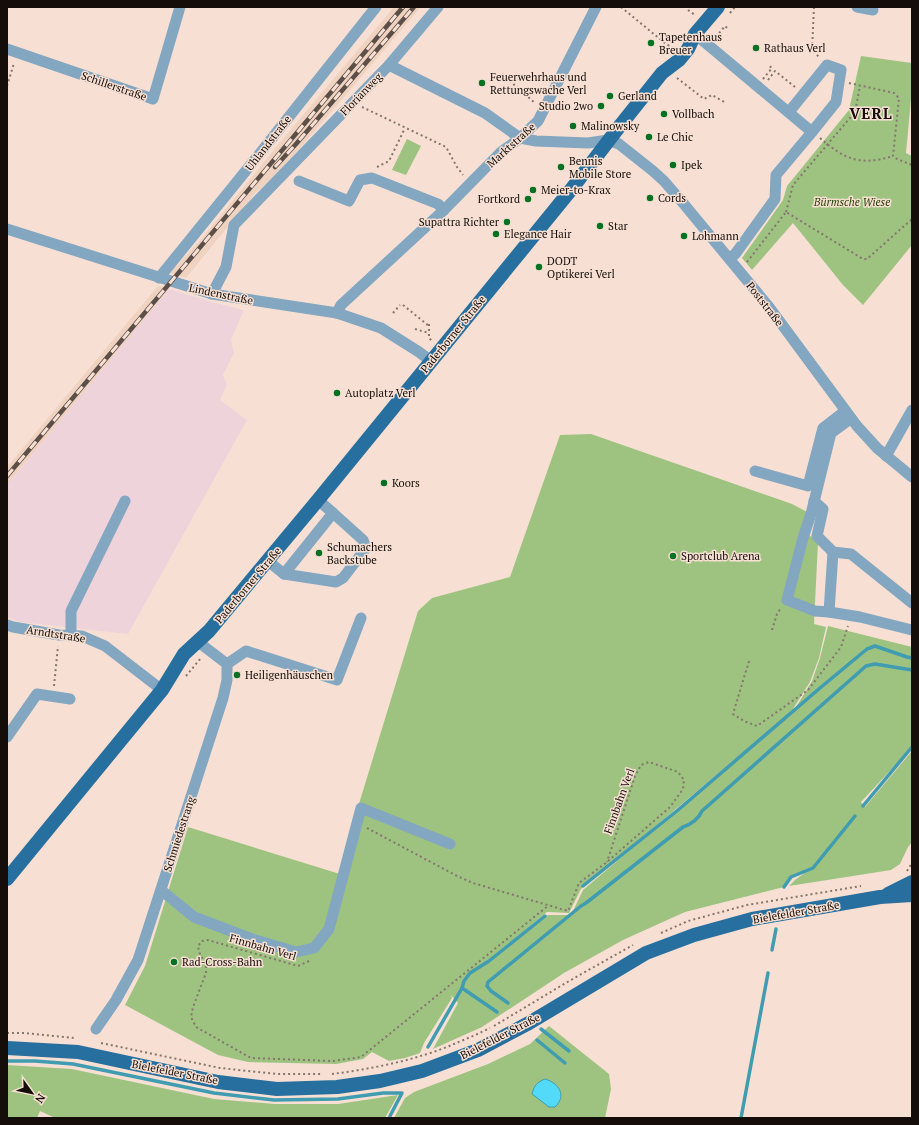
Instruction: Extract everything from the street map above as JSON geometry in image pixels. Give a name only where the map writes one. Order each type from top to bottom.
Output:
[{"type":"main road","name":"Paderborner Straße","points":[[7,880],[164,686],[188,650],[199,643],[268,561],[570,191],[608,140],[669,74],[676,50],[681,44],[695,34],[718,7]]},
{"type":"main road","name":"Bielefelder Straße","points":[[880,897],[912,882]]},
{"type":"main road","name":"Bielefelder Straße","points":[[7,1048],[78,1052],[218,1082],[277,1089],[337,1087],[380,1081],[422,1071],[478,1050],[529,1023],[646,953],[694,935],[752,919],[880,897],[912,895]]},
{"type":"street","name":"Schillerstraße","points":[[12,50],[153,100],[180,7]]},
{"type":"street","name":"Uhlandstraße","points":[[159,278],[376,7]]},
{"type":"street","points":[[389,65],[438,7]]},
{"type":"street","name":"Marktstraße","points":[[337,313],[341,305],[444,210],[500,153],[538,122],[596,7]]},
{"type":"street","points":[[858,7],[872,10]]},
{"type":"street","points":[[695,34],[812,132]]},
{"type":"street","name":"Florianweg","points":[[212,294],[226,267],[234,225],[389,65],[485,113],[520,138],[536,141],[588,143],[608,140]]},
{"type":"street","points":[[730,259],[775,199],[776,175],[836,102],[841,70],[827,65],[789,112]]},
{"type":"street","name":"Poststraße","points":[[608,140],[619,144],[664,181],[769,307],[847,415],[870,441],[912,477]]},
{"type":"street","points":[[299,181],[349,201],[360,180],[372,178],[438,204],[444,210]]},
{"type":"street","name":"Lindenstraße","points":[[7,229],[212,294],[337,313],[381,328],[431,361]]},
{"type":"street","points":[[886,456],[912,410]]},
{"type":"street","points":[[755,471],[808,486],[823,428],[847,415]]},
{"type":"street","points":[[847,415],[831,433],[814,501],[802,538],[787,600],[814,611],[851,616],[912,630]]},
{"type":"street","points":[[268,561],[284,574],[336,582],[343,578],[366,548],[363,540],[318,500]]},
{"type":"street","points":[[71,636],[71,611],[125,501]]},
{"type":"street","points":[[814,501],[823,509],[817,536],[833,552],[851,554],[912,603]]},
{"type":"street","points":[[284,574],[334,513]]},
{"type":"street","points":[[829,612],[833,552]]},
{"type":"street","points":[[199,643],[227,664],[246,651],[337,680],[361,618]]},
{"type":"street","name":"Arndtstraße","points":[[7,625],[71,636],[82,636],[106,646],[164,686]]},
{"type":"street","name":"Schmiedestrang","points":[[96,1029],[116,1000],[138,960],[223,698],[227,680],[227,664]]},
{"type":"street","points":[[7,737],[37,694],[70,699]]},
{"type":"street","points":[[161,890],[194,917],[296,952],[314,948],[329,929],[361,808],[450,844]]},
{"type":"path","points":[[621,7],[666,44],[673,47]]},
{"type":"path","points":[[814,7],[812,50],[827,65]]},
{"type":"path","points":[[688,10],[698,17]]},
{"type":"path","points":[[721,23],[728,29]]},
{"type":"path","points":[[709,45],[725,26]]},
{"type":"path","points":[[7,86],[12,50]]},
{"type":"path","points":[[768,65],[804,94]]},
{"type":"path","points":[[772,68],[762,80],[765,83],[775,71]]},
{"type":"path","points":[[502,74],[544,110]]},
{"type":"path","points":[[669,74],[704,99],[712,95],[724,102]]},
{"type":"path","points":[[839,81],[894,92],[897,95],[899,98],[893,156]]},
{"type":"path","points":[[738,270],[750,259],[786,212],[793,186],[855,112],[860,86]]},
{"type":"path","points":[[353,102],[374,114],[446,147],[457,167],[470,184]]},
{"type":"path","points":[[365,179],[370,171],[389,161],[405,128]]},
{"type":"path","points":[[822,140],[835,151],[847,158],[856,160],[878,160],[893,156],[912,165]]},
{"type":"path","points":[[786,212],[863,259],[867,259],[912,219]]},
{"type":"path","points":[[393,313],[402,305],[429,325],[429,338],[434,342]]},
{"type":"path","points":[[415,329],[429,333]]},
{"type":"path","points":[[772,630],[777,614],[787,600]]},
{"type":"path","points":[[750,661],[733,714],[744,721],[757,726],[808,690],[841,647],[851,616]]},
{"type":"path","points":[[53,697],[59,634]]},
{"type":"path","points":[[194,662],[196,664],[199,661]]},
{"type":"path","name":"Finnbahn Verl","points":[[366,828],[473,883],[568,911],[579,883],[607,862],[670,807],[683,789],[684,780],[678,772],[649,762],[641,765],[635,776],[607,862]]},
{"type":"path","points":[[655,936],[688,921],[747,906],[866,886]]},
{"type":"path","name":"Finnbahn Verl","points":[[314,958],[298,966],[208,940],[202,941],[198,946],[199,952],[206,965],[206,973],[193,1007],[191,1017],[196,1027],[251,1058],[333,1061],[362,1057],[548,905]]},
{"type":"path","points":[[100,1043],[220,1068],[277,1074],[333,1074],[413,1058],[446,1047],[492,1027],[634,944]]},
{"type":"path","points":[[7,1033],[24,1033],[77,1039]]},
{"type":"shaded area","points":[[394,7],[421,7],[273,180],[257,191],[186,278],[170,273],[203,237],[276,147]]},
{"type":"shaded area","points":[[158,286],[169,289],[7,485],[7,467]]},
{"type":"shaded area","points":[[169,289],[244,310],[231,340],[234,353],[223,375],[227,385],[220,400],[247,420],[128,634],[19,622],[7,617],[7,485]]},
{"type":"green space","name":"Bürmsche Wiese","points":[[861,56],[912,63],[912,88],[906,153],[912,156],[912,245],[863,305],[843,285],[793,223],[752,270],[742,258],[783,200],[787,186],[849,110]]},
{"type":"green space","points":[[407,139],[421,146],[406,175],[392,170]]},
{"type":"green space","points":[[591,434],[792,504],[811,514],[809,535],[818,542],[814,624],[826,627],[819,658],[810,682],[791,712],[581,889],[569,913],[547,912],[480,967],[548,915],[571,915],[583,890],[793,712],[812,681],[820,658],[828,626],[912,647],[912,747],[861,802],[865,807],[912,751],[912,842],[900,864],[891,870],[789,886],[810,869],[791,877],[784,887],[685,912],[623,940],[564,973],[482,1027],[433,1049],[458,1003],[451,995],[452,998],[424,1043],[420,1053],[389,1061],[372,1052],[363,1059],[336,1064],[248,1062],[218,1055],[125,1005],[145,966],[188,827],[340,874],[358,807],[418,611],[432,598],[510,577],[560,435]]},
{"type":"green space","points":[[549,1026],[609,1074],[611,1089],[605,1118],[394,1118],[405,1098],[414,1092],[488,1064],[530,1044]]},
{"type":"green space","points":[[7,1065],[72,1069],[214,1099],[275,1104],[338,1104],[398,1095],[385,1118],[55,1118],[40,1111],[37,1118],[7,1118]]},
{"type":"water","points":[[545,1079],[550,1081],[560,1090],[561,1094],[559,1103],[555,1107],[549,1107],[532,1094],[536,1085]]},
{"type":"waterway","points":[[583,886],[678,810],[867,649],[875,646],[912,658]]},
{"type":"waterway","points":[[508,1003],[491,991],[487,986],[488,982],[581,906],[683,827],[699,817],[702,811],[866,666],[875,664],[912,670]]},
{"type":"waterway","points":[[863,806],[912,747]]},
{"type":"waterway","points":[[784,887],[791,877],[813,868],[855,816]]},
{"type":"waterway","points":[[428,1047],[462,988],[464,981],[470,973],[489,961],[545,916]]},
{"type":"waterway","points":[[772,950],[776,929]]},
{"type":"waterway","points":[[741,1118],[768,973]]},
{"type":"waterway","points":[[462,988],[497,1012]]},
{"type":"waterway","points":[[541,1029],[569,1051]]},
{"type":"waterway","points":[[537,1040],[565,1063]]},
{"type":"waterway","points":[[7,1061],[35,1061],[73,1064],[214,1093],[274,1100],[338,1099],[383,1093],[402,1093],[390,1116]]},
{"type":"railway","points":[[7,476],[403,7]]},
{"type":"railway","points":[[275,167],[414,7]]},
{"type":"place","name":"Tapetenhaus Breuer","points":[[651,43]]},
{"type":"place","name":"Rathaus Verl","points":[[756,48]]},
{"type":"place","name":"Feuerwehrhaus und Rettungswache Verl","points":[[482,83]]},
{"type":"place","name":"Gerland","points":[[610,96]]},
{"type":"place","name":"Studio 2wo","points":[[601,106]]},
{"type":"place","name":"Vollbach","points":[[664,114]]},
{"type":"place","name":"Malinowsky","points":[[573,126]]},
{"type":"place","name":"Le Chic","points":[[649,137]]},
{"type":"place","name":"Ipek","points":[[673,165]]},
{"type":"place","name":"Bennis Mobile Store","points":[[561,167]]},
{"type":"place","name":"Meier-to-Krax","points":[[533,190]]},
{"type":"place","name":"Cords","points":[[650,198]]},
{"type":"place","name":"Fortkord","points":[[528,199]]},
{"type":"place","name":"Supattra Richter","points":[[507,222]]},
{"type":"place","name":"Star","points":[[600,226]]},
{"type":"place","name":"Elegance Hair","points":[[496,234]]},
{"type":"place","name":"Lohmann","points":[[684,236]]},
{"type":"place","name":"DODT Optikerei Verl","points":[[539,267]]},
{"type":"place","name":"Autoplatz Verl","points":[[337,393]]},
{"type":"place","name":"Koors","points":[[384,483]]},
{"type":"place","name":"Schumachers Backstube","points":[[319,553]]},
{"type":"place","name":"Sportclub Arena","points":[[673,556]]},
{"type":"place","name":"Heiligenhäuschen","points":[[237,675]]},
{"type":"place","name":"Rad-Cross-Bahn","points":[[174,962]]},
{"type":"district","name":"VERL","points":[[871,113]]}]
